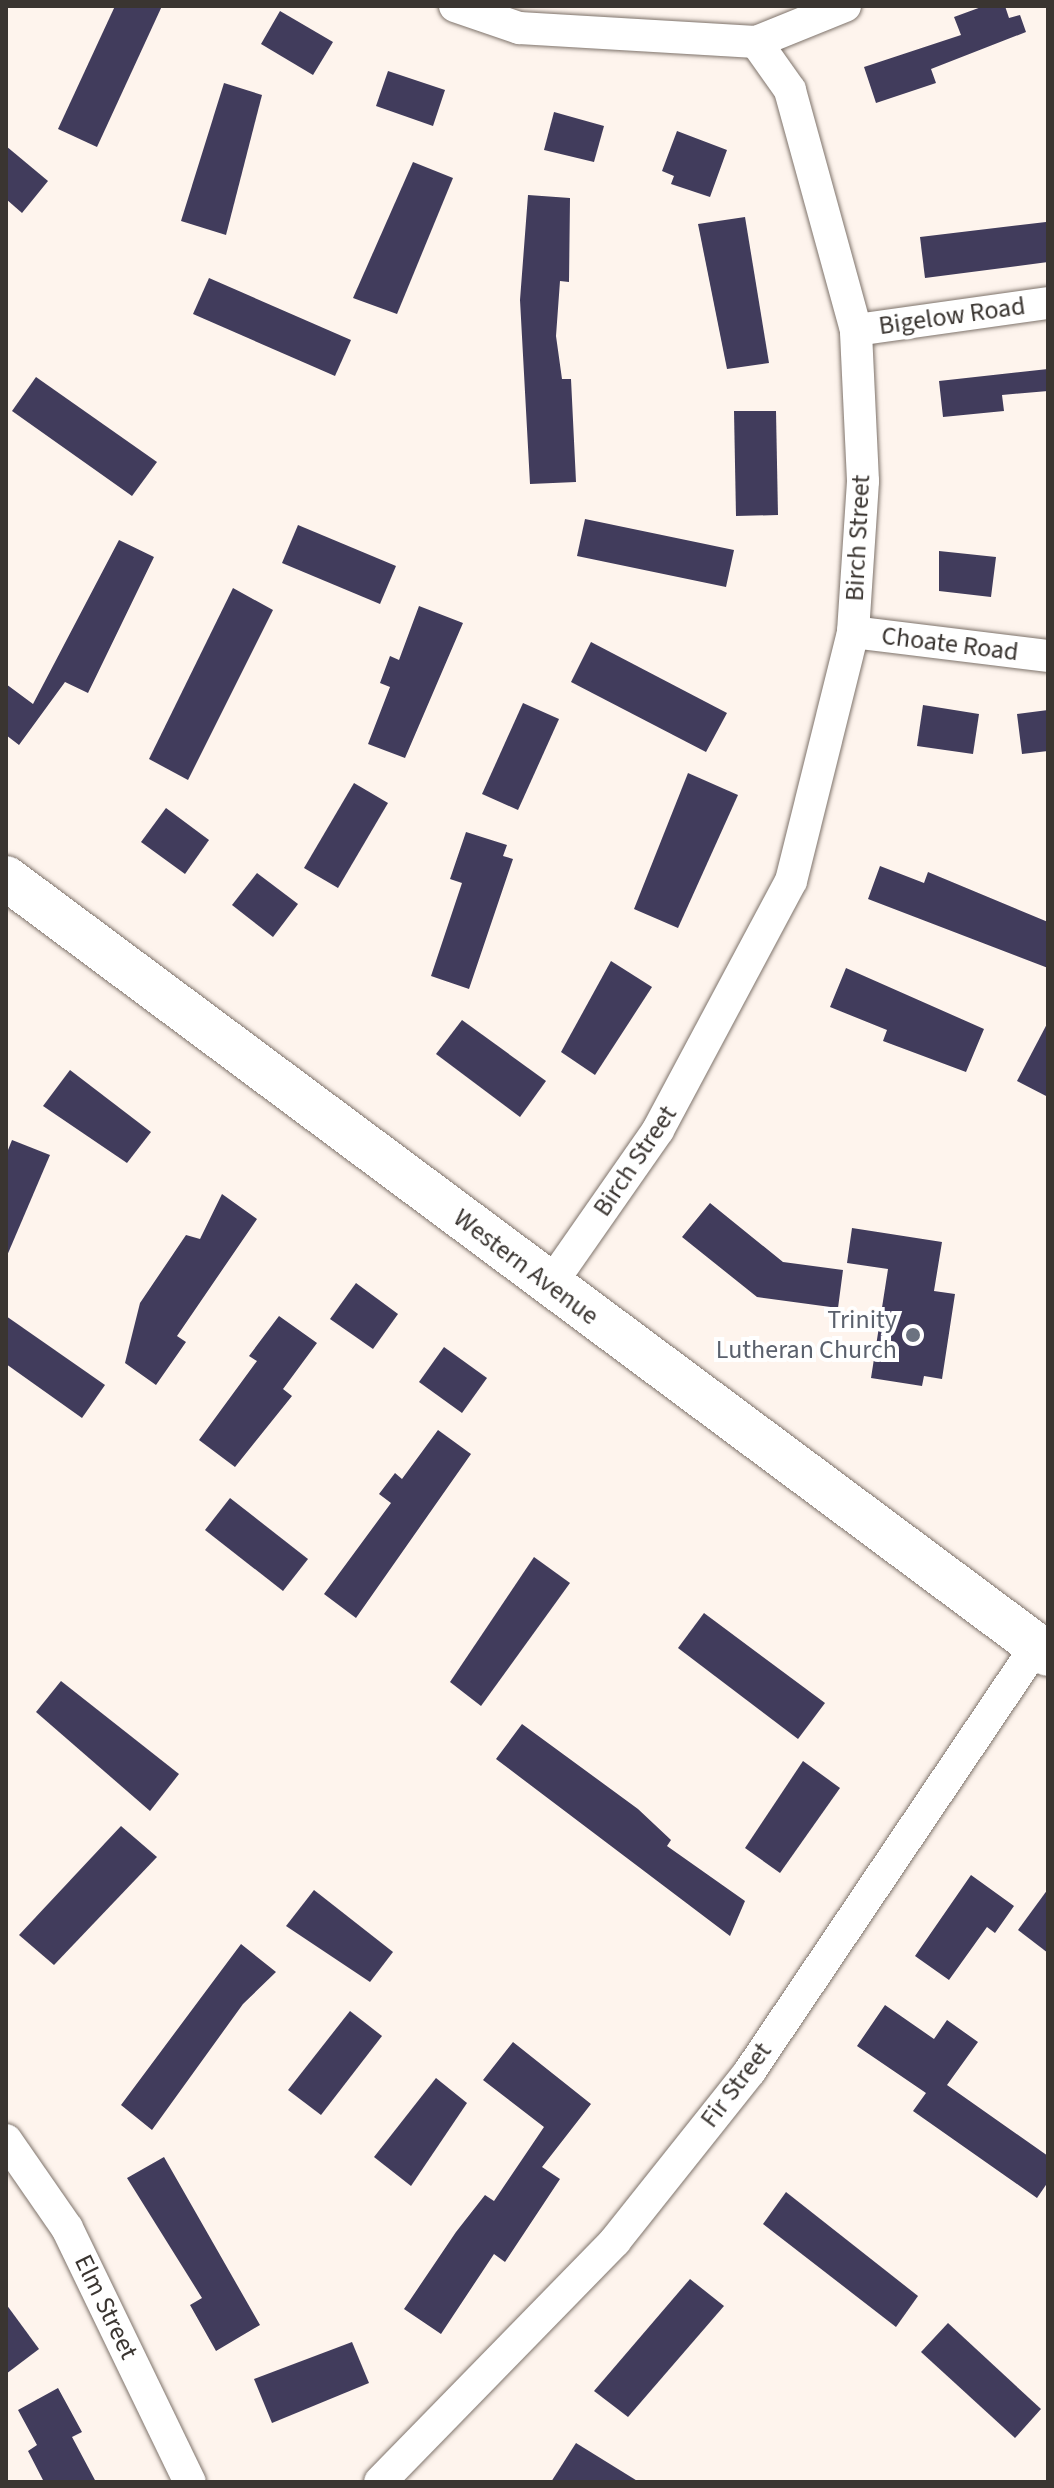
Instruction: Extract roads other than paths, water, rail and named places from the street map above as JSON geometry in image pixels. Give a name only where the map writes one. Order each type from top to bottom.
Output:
[{"type":"main road","name":"Western Avenue","points":[[6,878],[1042,1649]]},
{"type":"street","points":[[455,6],[522,17],[756,42],[845,6]]},
{"type":"street","name":"Birch Street","points":[[550,1285],[658,1130],[791,881],[853,632],[863,481],[856,330],[790,90],[756,42]]},
{"type":"street","name":"Bigelow Road","points":[[856,330],[1048,303]]},
{"type":"street","name":"Choate Road","points":[[853,632],[1048,656]]},
{"type":"street","name":"Fir Street","points":[[380,2482],[615,2241],[750,2071],[1042,1649]]},
{"type":"street","name":"Elm Street","points":[[6,2140],[67,2228],[190,2482]]},
{"type":"place","name":"Trinity Lutheran Church","points":[[913,1335]]}]
